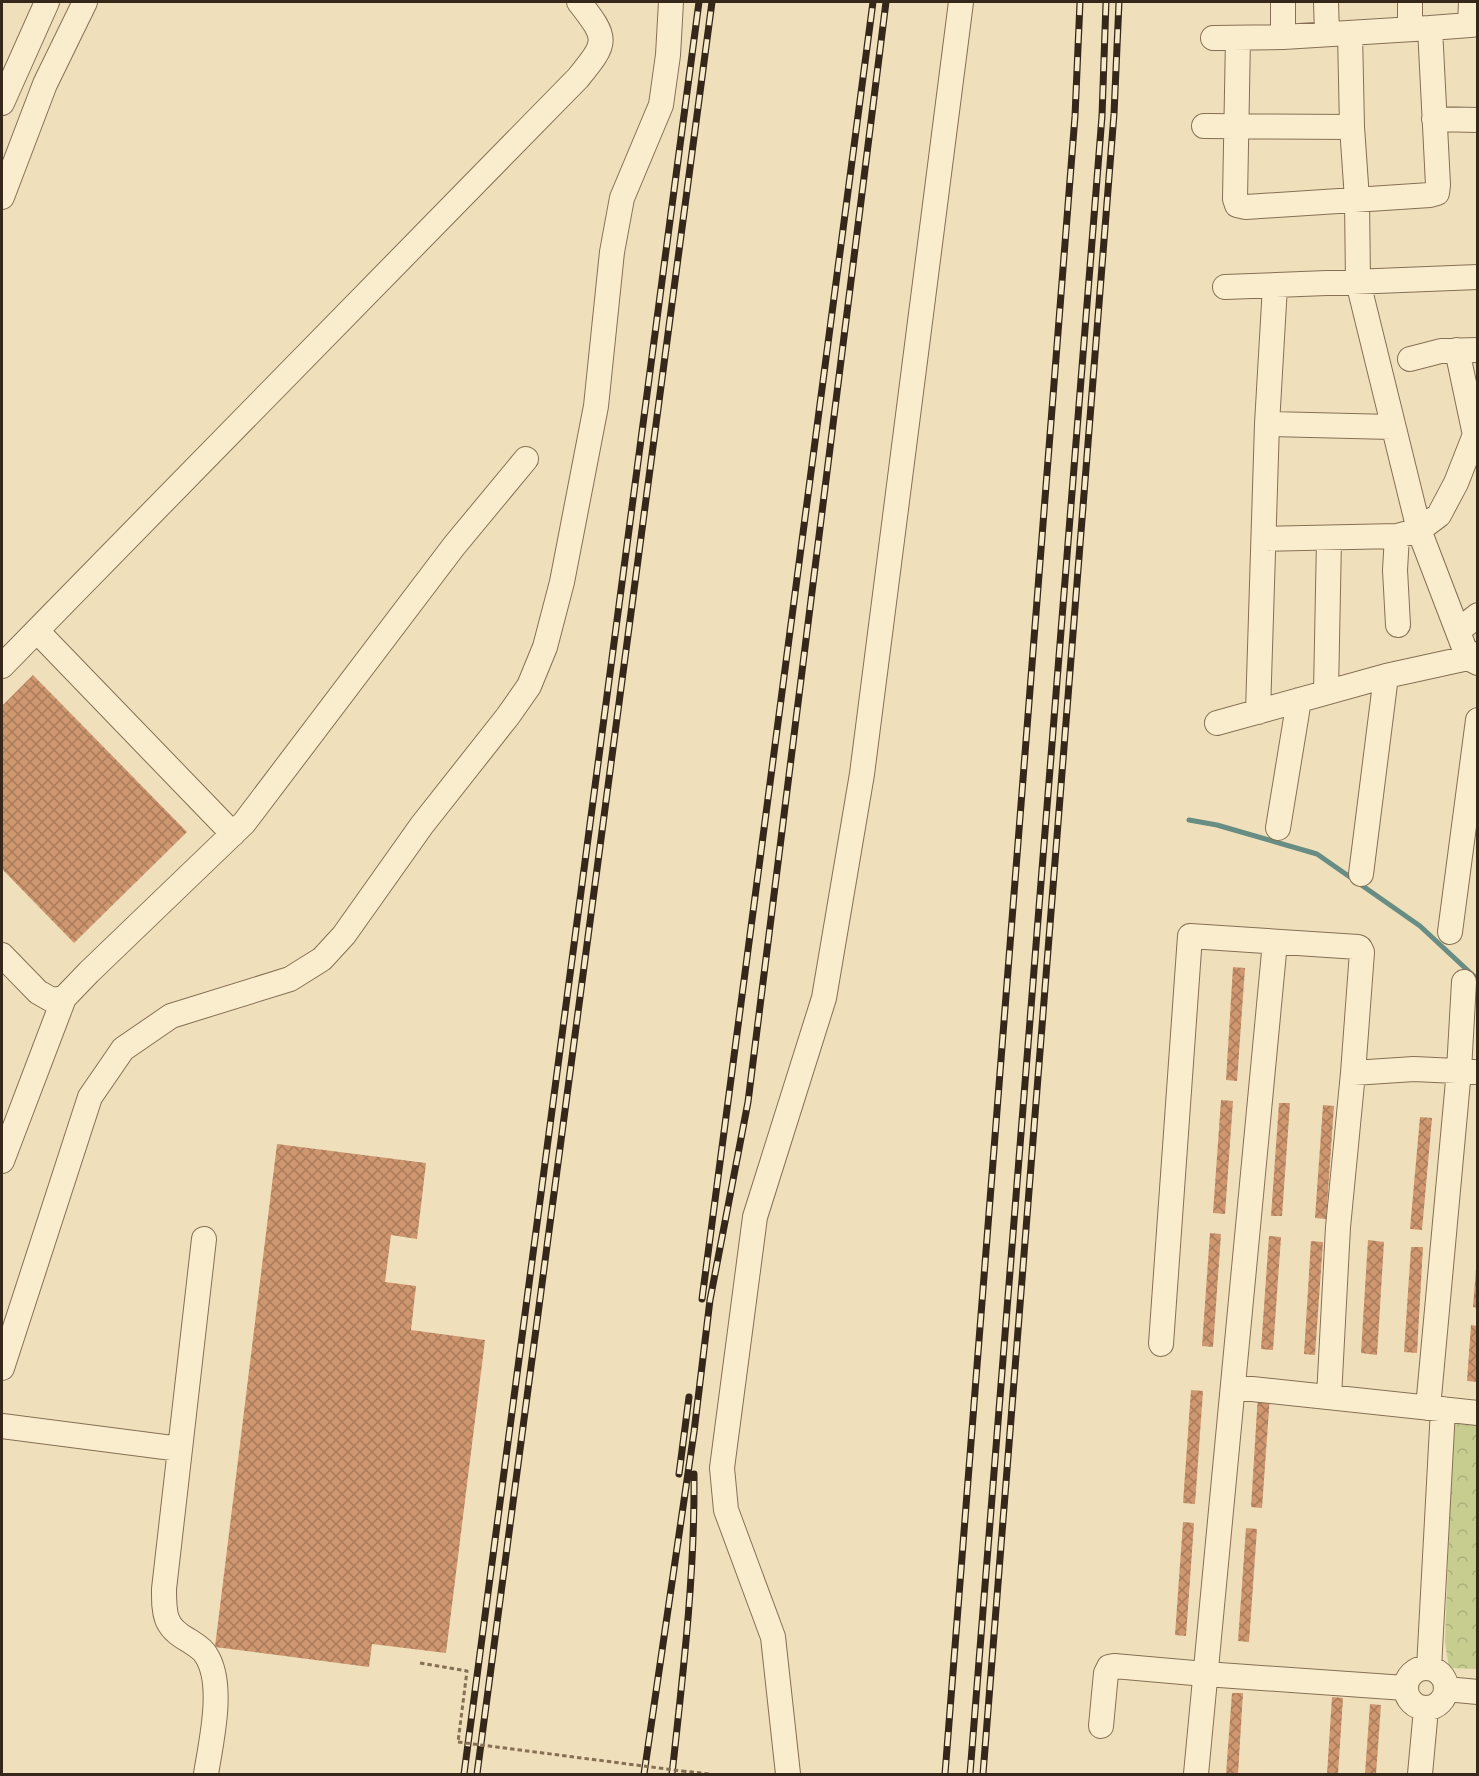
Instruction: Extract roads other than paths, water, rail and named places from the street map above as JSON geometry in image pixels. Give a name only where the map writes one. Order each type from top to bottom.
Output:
[{"type":"street","points":[[2,103],[47,2]]},
{"type":"street","points":[[2,197],[45,84],[85,2]]},
{"type":"street","points":[[2,666],[578,78],[598,53],[601,38],[579,2]]},
{"type":"street","points":[[2,1368],[90,1097],[123,1049],[171,1016],[290,979],[322,959],[344,935],[422,825],[529,686],[544,647],[562,582],[596,406],[612,252],[622,198],[661,105],[668,55],[671,2]]},
{"type":"street","points":[[788,1774],[773,1637],[726,1510],[722,1468],[755,1217],[824,998],[862,774],[961,2]]},
{"type":"street","points":[[1283,2],[1283,37]]},
{"type":"street","points":[[1326,2],[1338,33],[1352,127],[1357,199],[1358,282],[1392,427],[1408,533],[1468,649]]},
{"type":"street","points":[[1238,38],[1235,199],[1237,205],[1245,207],[1430,195],[1437,193],[1438,185],[1434,119],[1420,28],[1410,2]]},
{"type":"street","points":[[1213,38],[1283,37],[1420,28],[1473,17]]},
{"type":"street","points":[[1434,119],[1478,120]]},
{"type":"street","points":[[1204,126],[1352,127]]},
{"type":"street","points":[[1225,287],[1478,277]]},
{"type":"street","points":[[1259,704],[1267,424],[1275,286]]},
{"type":"street","points":[[1263,539],[1329,539],[1408,533],[1439,514],[1456,483],[1476,431],[1467,350],[1441,351],[1410,358]]},
{"type":"street","points":[[1267,424],[1392,427]]},
{"type":"street","points":[[2,1161],[64,998],[244,823],[454,546],[526,459]]},
{"type":"street","points":[[1398,625],[1395,570],[1408,533]]},
{"type":"street","points":[[1327,688],[1329,539]]},
{"type":"street","points":[[1468,649],[1478,615]]},
{"type":"street","points":[[37,631],[233,834]]},
{"type":"street","points":[[1217,723],[1259,704],[1299,700],[1327,688],[1386,676],[1468,649]]},
{"type":"street","points":[[1361,874],[1386,676]]},
{"type":"street","points":[[1278,828],[1299,700]]},
{"type":"street","points":[[1450,932],[1478,720]]},
{"type":"street","points":[[1161,1344],[1190,936],[1360,948],[1353,1073],[1338,1227],[1329,1397]]},
{"type":"street","points":[[1196,1774],[1275,942]]},
{"type":"street","points":[[2,955],[38,992],[52,1000],[64,998]]},
{"type":"street","points":[[1429,1668],[1436,1408],[1468,1071],[1464,982]]},
{"type":"street","points":[[1353,1073],[1414,1069],[1468,1071]]},
{"type":"street","points":[[204,1239],[164,1589],[164,1615],[177,1632],[198,1646],[206,1655],[212,1671],[215,1690],[206,1774]]},
{"type":"street","points":[[1233,1387],[1478,1413]]},
{"type":"street","points":[[2,1425],[180,1449]]},
{"type":"street","points":[[1101,1726],[1106,1673],[1109,1667],[1114,1666],[1405,1688]]},
{"type":"street","points":[[1429,1668],[1443,1677],[1446,1689],[1441,1702],[1426,1709],[1415,1706],[1410,1701],[1405,1688],[1406,1681],[1414,1671],[1429,1668]]},
{"type":"street","points":[[1446,1689],[1478,1692]]},
{"type":"street","points":[[1420,1774],[1426,1709]]},
{"type":"waterway","points":[[1189,820],[1217,825],[1317,854],[1420,926],[1478,980]]},
{"type":"railway","points":[[464,1774],[699,2]]},
{"type":"railway","points":[[477,1774],[712,2]]},
{"type":"railway","points":[[702,1299],[873,2]]},
{"type":"railway","points":[[644,1774],[694,1432],[710,1300],[748,1102],[886,2]]},
{"type":"railway","points":[[945,1774],[1075,116],[1080,2]]},
{"type":"railway","points":[[970,1774],[1102,116],[1106,2]]},
{"type":"railway","points":[[983,1774],[1114,114],[1119,2]]},
{"type":"railway","points":[[679,1474],[689,1397]]},
{"type":"railway","points":[[672,1774],[690,1587],[694,1474]]}]
